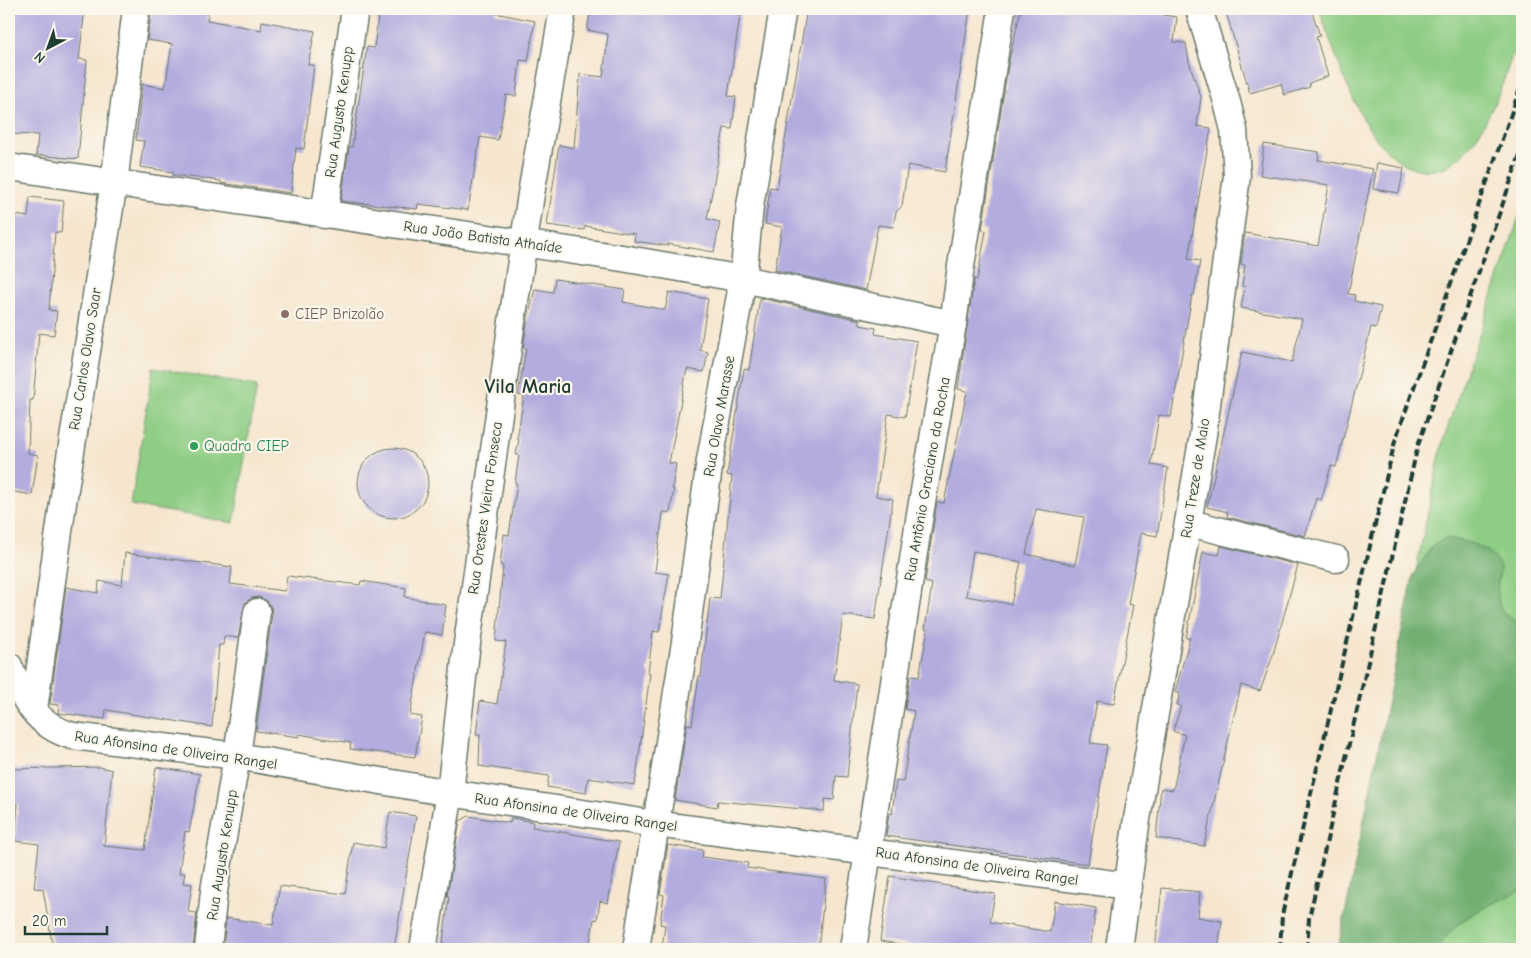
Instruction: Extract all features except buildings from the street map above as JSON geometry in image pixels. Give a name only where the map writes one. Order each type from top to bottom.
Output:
[{"type":"street","name":"Rua Carlos Olavo Saar","points":[[34,709],[62,508],[114,183],[136,9]]},
{"type":"street","name":"Rua Augusto Kenupp","points":[[324,215],[355,9]]},
{"type":"street","name":"Rua Orestes Vieira Fonseca","points":[[423,949],[450,793],[487,494],[526,242],[531,194],[563,9]]},
{"type":"street","name":"Rua Olavo Marasse","points":[[636,949],[685,642],[710,460],[743,279],[750,206],[783,9]]},
{"type":"street","name":"Rua Antônio Graciano da Rocha","points":[[853,949],[870,852],[895,676],[953,324],[1002,9]]},
{"type":"street","name":"Rua Treze de Maio","points":[[1119,949],[1138,816],[1203,435],[1237,176],[1234,130],[1199,9]]},
{"type":"street","name":"Rua João Batista Athaíde","points":[[9,167],[324,215],[526,242],[743,279],[953,324]]},
{"type":"street","points":[[1188,523],[1336,559]]},
{"type":"street","name":"Rua Augusto Kenupp","points":[[208,949],[214,891],[237,756],[257,612]]},
{"type":"street","name":"Rua Afonsina de Oliveira Rangel","points":[[9,666],[40,720],[49,727],[73,736],[237,756],[450,793],[656,824],[1129,886]]},
{"type":"green space","points":[[1319,9],[1522,9],[1521,25],[1517,40],[1500,91],[1479,134],[1465,152],[1449,165],[1431,170],[1411,167],[1388,152],[1376,139],[1356,105]]},
{"type":"green space","points":[[1522,208],[1522,949],[1338,949],[1442,444]]},
{"type":"green space","name":"Quadra CIEP","points":[[153,368],[257,386],[234,523],[131,505]]},
{"type":"green space","points":[[1445,538],[1470,543],[1493,555],[1498,561],[1500,569],[1498,583],[1499,605],[1505,614],[1522,624],[1522,890],[1464,920],[1453,929],[1438,949],[1338,949],[1413,576],[1431,547]]},
{"type":"railway","points":[[1280,949],[1282,915],[1395,441],[1522,83]]},
{"type":"railway","points":[[1307,949],[1309,918],[1418,445],[1522,149]]},
{"type":"place","name":"CIEP Brizolão","points":[[285,314]]},
{"type":"place","name":"Quadra CIEP","points":[[194,446]]},
{"type":"district","name":"Vila Maria","points":[[528,386]]}]
